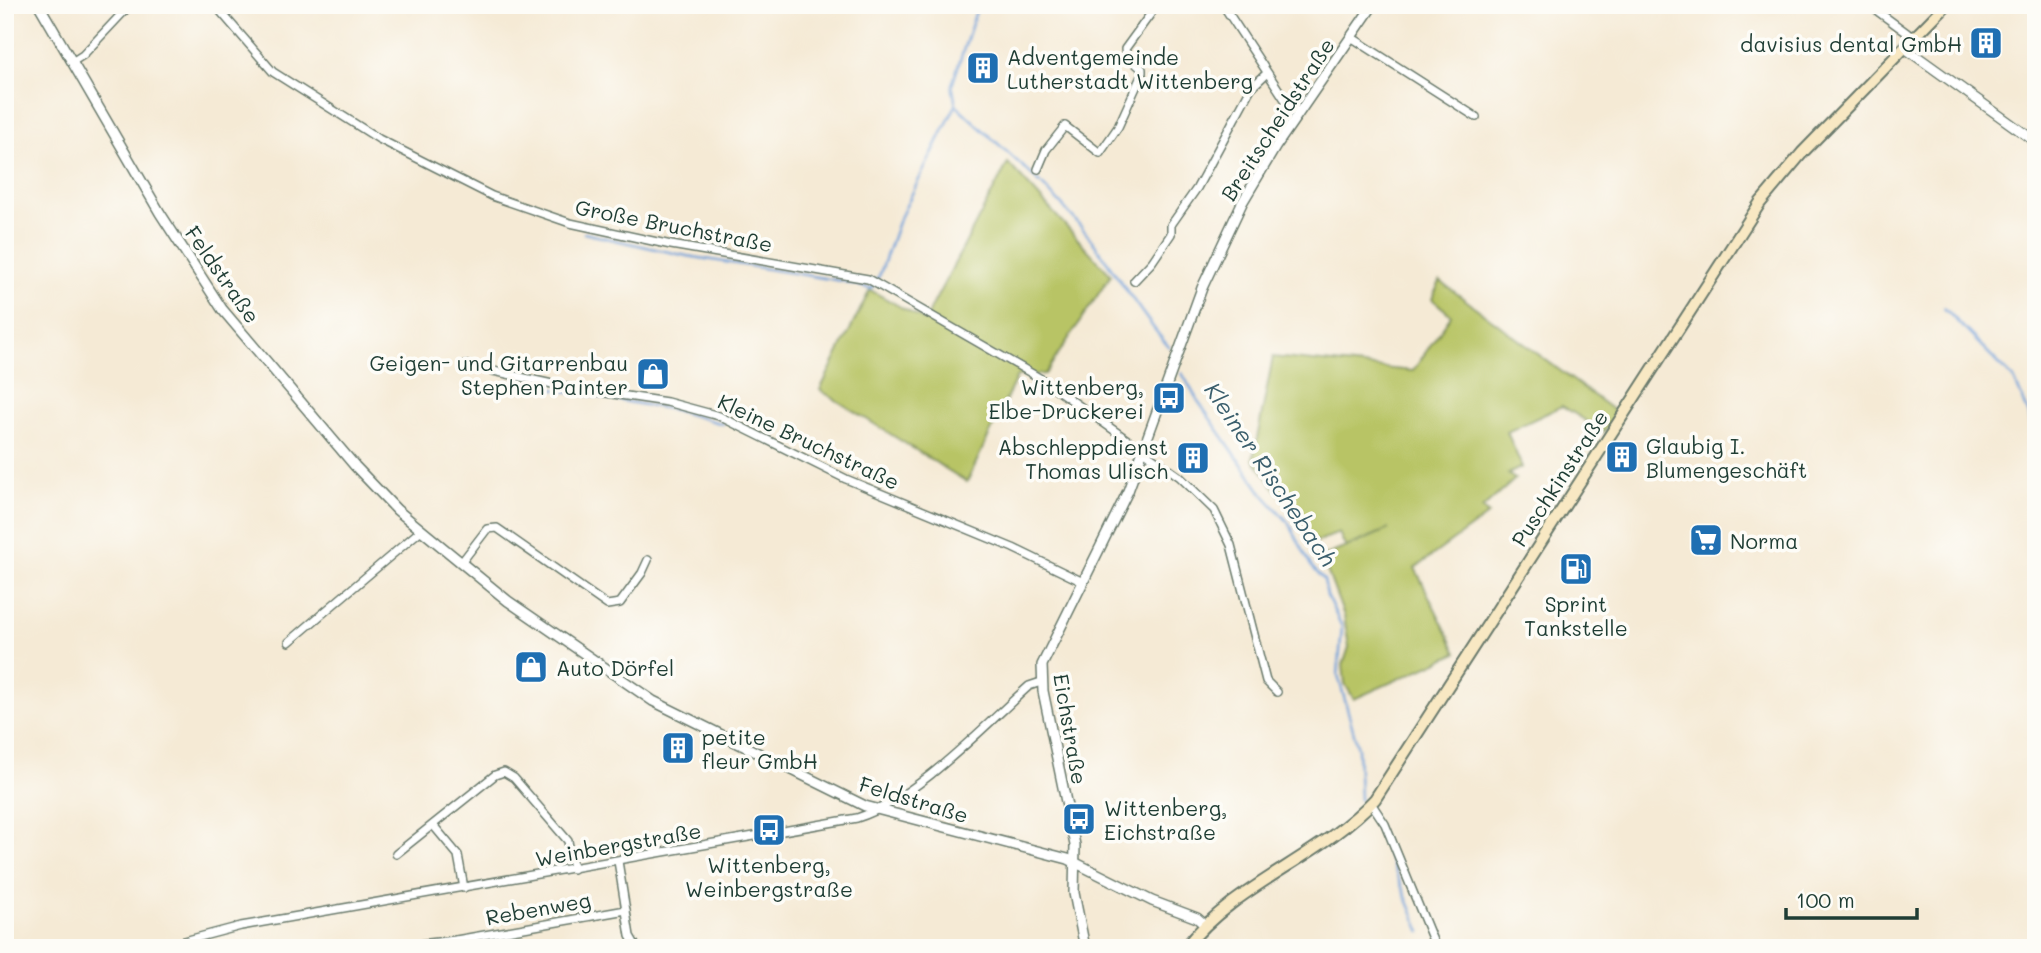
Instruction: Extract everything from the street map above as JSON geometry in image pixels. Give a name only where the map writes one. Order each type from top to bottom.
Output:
[{"type":"main road","name":"Puschkinstraße","points":[[1185,948],[1205,925],[1367,807],[1754,212],[1790,166],[1946,5]]},
{"type":"street","name":"Feldstraße","points":[[40,5],[166,222],[216,301],[355,466],[420,531],[534,621],[630,688],[679,716],[879,811],[1076,862],[1168,908],[1194,916],[1205,925]]},
{"type":"street","points":[[72,62],[83,55],[130,5]]},
{"type":"street","name":"Große Bruchstraße","points":[[215,5],[273,72],[379,139],[506,203],[570,223],[671,244],[836,271],[876,282],[1042,380],[1192,487],[1220,521],[1231,545],[1266,681],[1277,692]]},
{"type":"street","points":[[1038,169],[1046,150],[1065,126],[1100,153],[1118,127],[1142,74],[1142,69],[1126,55],[1125,49],[1157,5]]},
{"type":"street","points":[[1223,5],[1267,73],[1298,113]]},
{"type":"street","name":"Breitscheidstraße","points":[[1143,453],[1210,268],[1252,185],[1373,5]]},
{"type":"street","points":[[1869,5],[1914,38]]},
{"type":"street","points":[[1351,37],[1476,117]]},
{"type":"street","points":[[1905,48],[2036,142]]},
{"type":"street","points":[[1134,281],[1152,262],[1171,234],[1171,225],[1197,188],[1251,88],[1267,73]]},
{"type":"street","name":"Kleine Bruchstraße","points":[[466,365],[566,387],[704,411],[733,422],[864,487],[1013,548],[1083,582]]},
{"type":"street","name":"Eichstraße","points":[[1085,948],[1074,893],[1076,862],[1073,835],[1041,682],[1042,665],[1143,453]]},
{"type":"street","points":[[461,563],[486,529],[498,528],[607,605],[620,603],[642,573],[648,559]]},
{"type":"street","points":[[289,642],[420,531]]},
{"type":"street","name":"Weinbergstraße","points":[[158,948],[232,927],[828,826],[879,811],[956,751],[1029,686],[1041,682]]},
{"type":"street","points":[[396,854],[495,775],[504,772],[514,778],[568,841],[573,869]]},
{"type":"street","points":[[1367,807],[1385,824],[1436,948]]},
{"type":"street","points":[[433,825],[458,855],[464,888]]},
{"type":"street","points":[[618,861],[631,939],[638,948]]},
{"type":"street","name":"Rebenweg","points":[[393,947],[457,944],[626,910]]},
{"type":"green space","points":[[1008,163],[1111,275],[1045,374],[1017,376],[967,482],[820,390],[870,290],[926,321]]},
{"type":"green space","points":[[1440,281],[1617,413],[1604,432],[1562,406],[1507,432],[1522,467],[1508,474],[1515,479],[1482,509],[1489,514],[1415,568],[1457,653],[1354,699],[1345,684],[1343,665],[1349,647],[1344,616],[1322,557],[1346,547],[1339,533],[1316,542],[1253,459],[1273,357],[1413,371],[1451,315],[1432,299]]},
{"type":"waterway","name":"Kleiner Rischebach","points":[[978,5],[952,85],[956,105],[1069,213],[1169,347]]},
{"type":"waterway","points":[[584,233],[687,256],[842,281],[871,289],[880,274],[898,222],[956,105]]},
{"type":"waterway","points":[[1944,308],[2014,379],[2029,414],[2036,452]]},
{"type":"waterway","name":"Kleiner Rischebach","points":[[1182,373],[1198,401],[1262,493],[1289,523],[1311,566],[1324,580],[1327,596],[1342,627],[1338,675],[1358,748],[1360,800]]},
{"type":"waterway","points":[[506,381],[674,410],[723,424]]},
{"type":"waterway","name":"Kleiner Rischebach","points":[[1373,819],[1421,932]]},
{"type":"waterway","points":[[2027,945],[2036,943]]},
{"type":"place","name":"davisius dental GmbH","points":[[1986,43]]},
{"type":"place","name":"Adventgemeinde Lutherstadt Wittenberg","points":[[983,68]]},
{"type":"place","name":"Geigen- und Gitarrenbau Stephen Painter","points":[[653,374]]},
{"type":"place","name":"Wittenberg, Elbe-Druckerei","points":[[1169,398]]},
{"type":"place","name":"Glaubig I. Blumengeschäft","points":[[1622,457]]},
{"type":"place","name":"Abschleppdienst Thomas Ulisch","points":[[1193,458]]},
{"type":"place","name":"Norma","points":[[1706,540]]},
{"type":"place","name":"Sprint Tankstelle","points":[[1576,569]]},
{"type":"place","name":"Auto Dörfel","points":[[531,667]]},
{"type":"place","name":"petite fleur GmbH","points":[[678,748]]},
{"type":"place","name":"Wittenberg, Eichstraße","points":[[1079,819]]},
{"type":"place","name":"Wittenberg, Weinbergstraße","points":[[769,830]]}]
